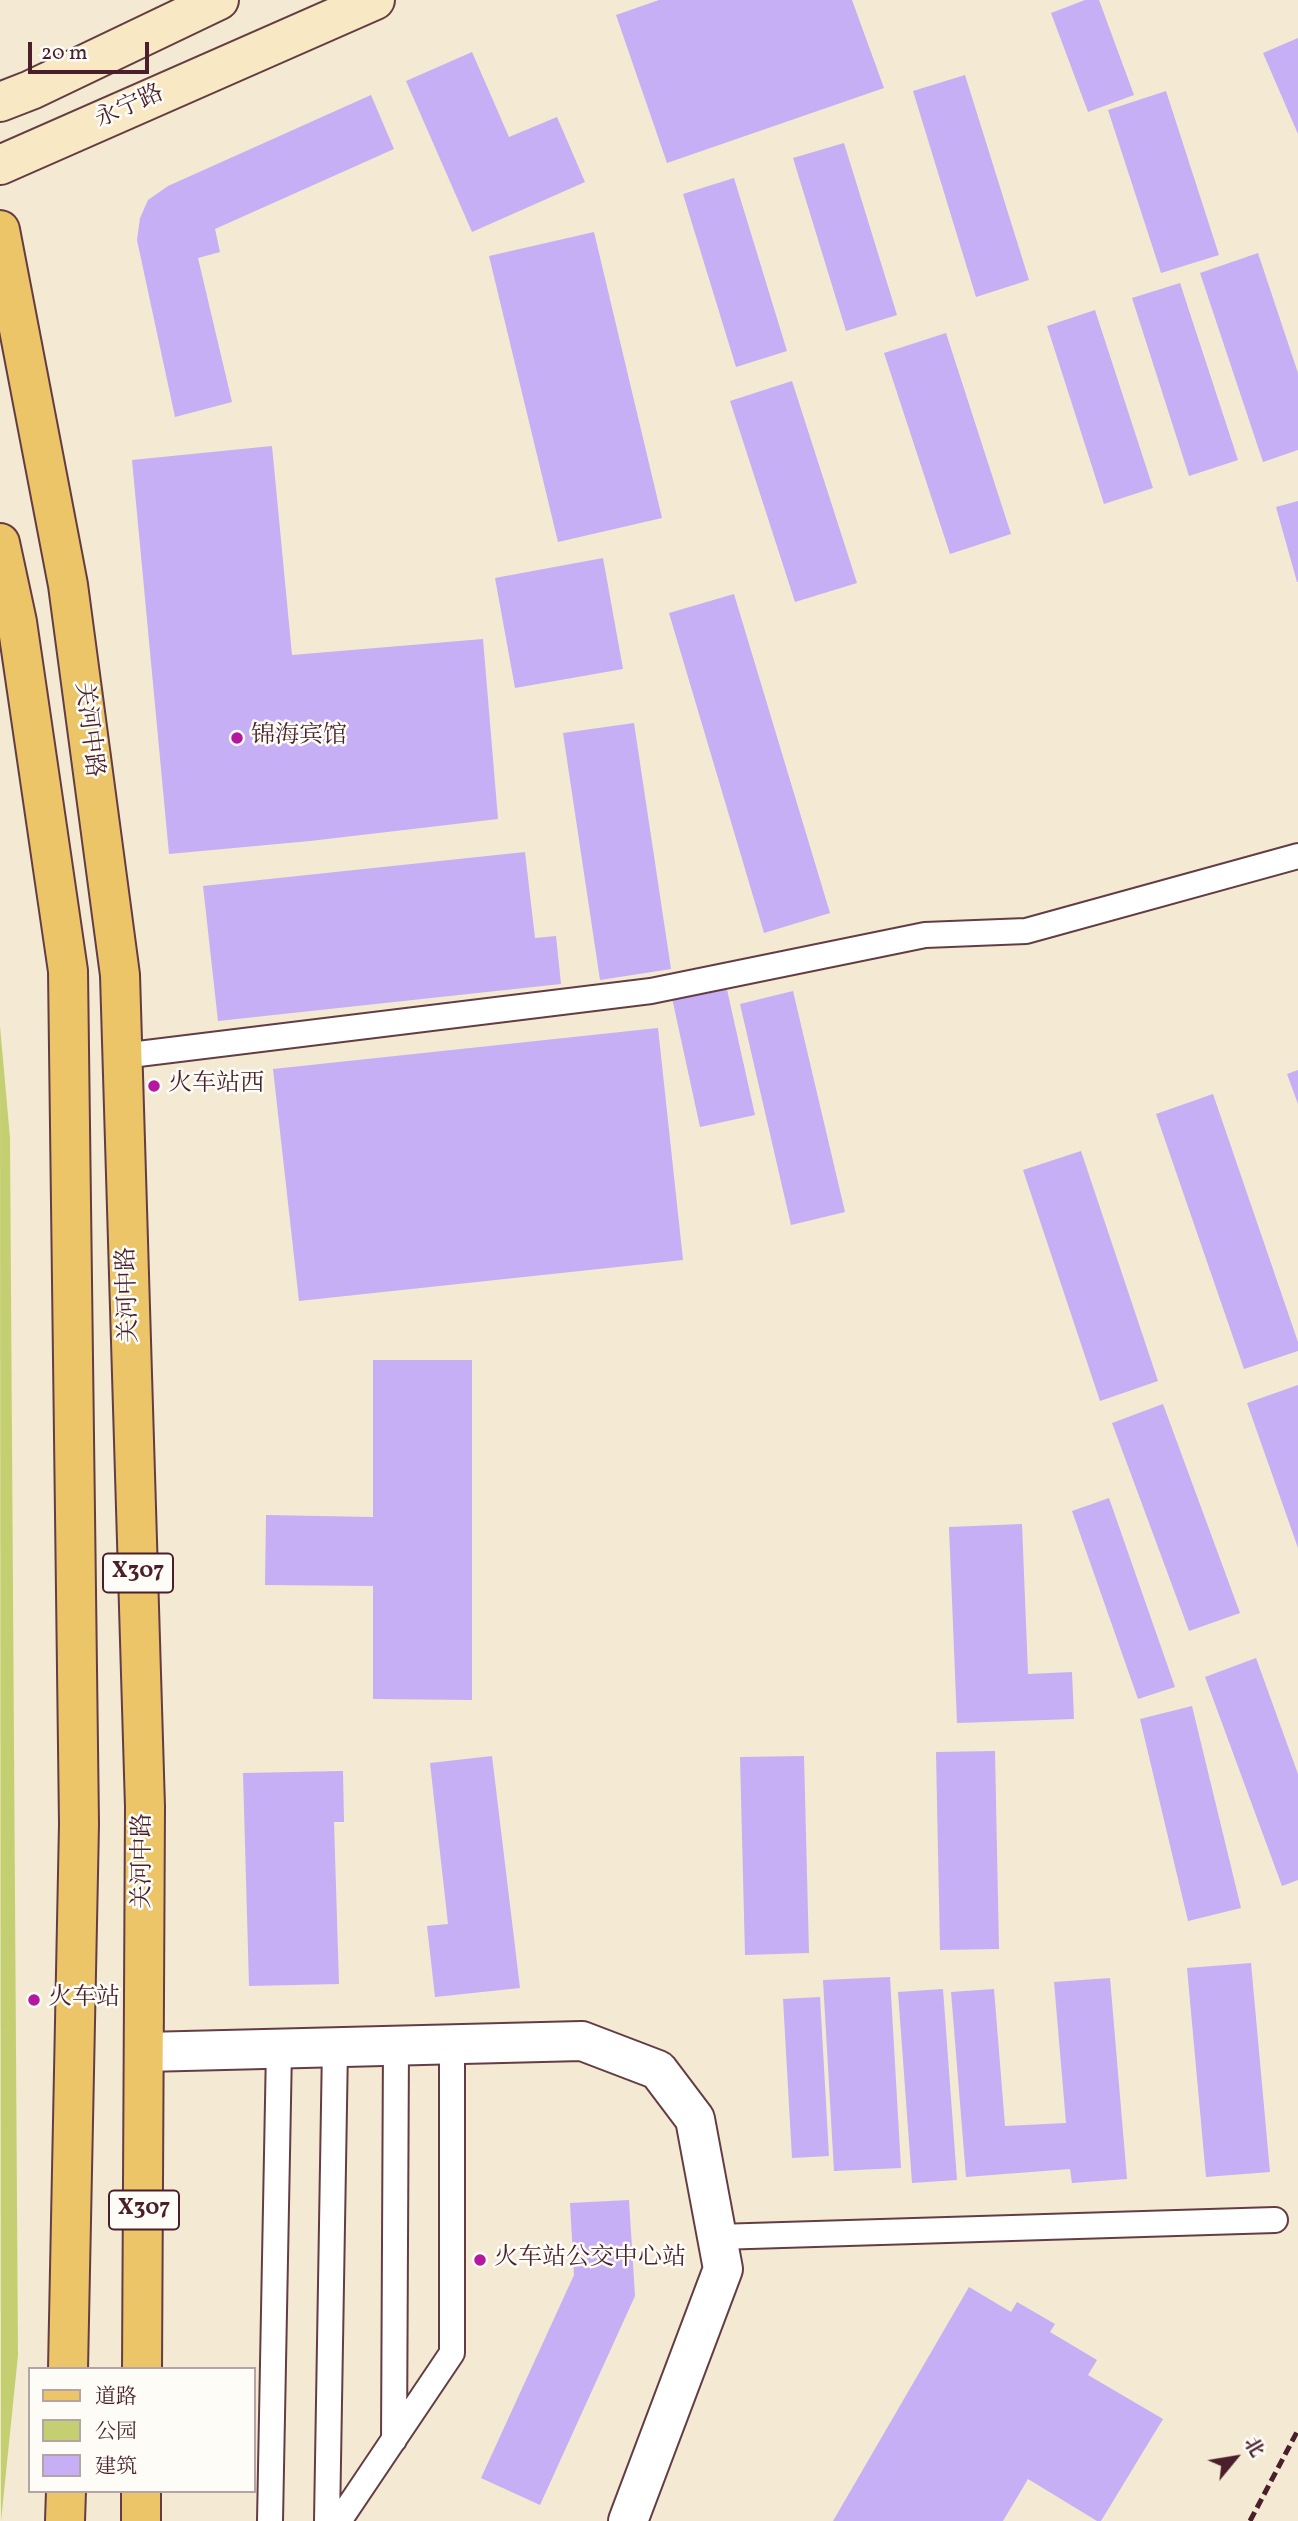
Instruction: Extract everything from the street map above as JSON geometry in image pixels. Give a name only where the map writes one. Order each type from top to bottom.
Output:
[{"type":"main road","points":[[0,102],[31,90],[219,0]]},
{"type":"main road","name":"永宁路","points":[[0,165],[375,0]]},
{"type":"main road","name":"关河中路","points":[[0,230],[68,585],[120,975],[145,1807],[142,2367]]},
{"type":"main road","points":[[0,543],[17,622],[68,971],[79,1824],[68,2367]]},
{"type":"main road","points":[[65,2521],[66,2493]]},
{"type":"main road","points":[[141,2493],[141,2521]]},
{"type":"street","points":[[145,2052],[582,2040],[658,2070],[695,2119],[723,2269],[628,2521]]},
{"type":"lane","points":[[122,1056],[651,990],[925,935],[1026,931],[1298,856]]},
{"type":"lane","points":[[340,2521],[452,2353],[452,2044]]},
{"type":"lane","points":[[394,2441],[396,2045]]},
{"type":"lane","points":[[327,2521],[335,2047]]},
{"type":"lane","points":[[270,2521],[279,2049]]},
{"type":"lane","points":[[717,2236],[1275,2220]]},
{"type":"green space","points":[[0,1026],[10,1138],[18,2355],[1,2521]]},
{"type":"building","points":[[659,0],[852,0],[884,88],[667,163],[616,15]]},
{"type":"building","points":[[1085,0],[1099,0],[1134,95],[1088,112],[1051,13]]},
{"type":"building","points":[[1298,38],[1298,134],[1263,53]]},
{"type":"building","points":[[472,52],[509,137],[557,117],[585,182],[472,232],[406,81]]},
{"type":"building","points":[[965,75],[1029,280],[976,297],[913,91]]},
{"type":"building","points":[[1166,91],[1219,255],[1161,273],[1108,110]]},
{"type":"building","points":[[371,95],[394,149],[215,229],[220,252],[198,258],[232,402],[175,417],[137,240],[140,218],[148,200],[168,186]]},
{"type":"building","points":[[844,143],[897,315],[846,331],[793,158]]},
{"type":"building","points":[[734,178],[787,351],[736,367],[683,194]]},
{"type":"building","points":[[594,232],[662,518],[558,542],[489,256]]},
{"type":"building","points":[[1258,253],[1298,373],[1298,450],[1263,462],[1200,273]]},
{"type":"building","points":[[1180,283],[1238,460],[1189,476],[1132,298]]},
{"type":"building","points":[[1095,310],[1153,488],[1104,504],[1047,326]]},
{"type":"building","points":[[946,333],[1011,534],[950,554],[884,353]]},
{"type":"building","points":[[792,381],[857,583],[795,602],[730,401]]},
{"type":"building","points":[[272,446],[292,655],[483,639],[498,819],[169,854],[132,460]]},
{"type":"building","points":[[1298,501],[1298,582],[1297,582],[1276,507]]},
{"type":"building","points":[[603,558],[623,669],[515,688],[495,578]]},
{"type":"building","points":[[734,594],[830,913],[764,933],[669,613]]},
{"type":"building","points":[[634,723],[671,969],[600,980],[563,733]]},
{"type":"building","points":[[525,852],[535,938],[556,936],[561,984],[218,1021],[203,886]]},
{"type":"building","points":[[726,985],[755,1115],[700,1127],[672,998]]},
{"type":"building","points":[[793,991],[845,1212],[791,1225],[740,1004]]},
{"type":"building","points":[[658,1028],[683,1260],[299,1301],[273,1069]]},
{"type":"building","points":[[1298,1070],[1298,1104],[1287,1074]]},
{"type":"building","points":[[1213,1094],[1298,1342],[1298,1351],[1244,1369],[1156,1114]]},
{"type":"building","points":[[1081,1151],[1158,1381],[1100,1401],[1023,1170]]},
{"type":"building","points":[[373,1360],[472,1360],[472,1700],[373,1699],[373,1586],[265,1585],[266,1515],[373,1517]]},
{"type":"building","points":[[1298,1385],[1298,1548],[1247,1403]]},
{"type":"building","points":[[1163,1404],[1240,1613],[1189,1631],[1112,1423]]},
{"type":"building","points":[[1109,1498],[1175,1687],[1138,1699],[1072,1511]]},
{"type":"building","points":[[1022,1524],[1028,1674],[1072,1672],[1074,1719],[957,1723],[949,1527]]},
{"type":"building","points":[[1256,1658],[1298,1774],[1298,1880],[1282,1886],[1205,1677]]},
{"type":"building","points":[[1192,1706],[1241,1908],[1188,1921],[1140,1719]]},
{"type":"building","points":[[995,1751],[999,1949],[940,1950],[936,1752]]},
{"type":"building","points":[[492,1756],[520,1988],[435,1997],[427,1926],[448,1924],[430,1763]]},
{"type":"building","points":[[804,1756],[809,1953],[745,1955],[740,1757]]},
{"type":"building","points":[[343,1771],[344,1822],[334,1822],[339,1984],[249,1986],[243,1773]]},
{"type":"building","points":[[1251,1963],[1270,2172],[1206,2177],[1187,1968]]},
{"type":"building","points":[[890,1977],[901,2168],[834,2171],[823,1980]]},
{"type":"building","points":[[1110,1978],[1127,2179],[1072,2183],[1070,2169],[966,2177],[951,1992],[994,1989],[1005,2126],[1066,2123],[1054,1982]]},
{"type":"building","points":[[943,1989],[957,2180],[912,2183],[898,1992]]},
{"type":"building","points":[[820,1997],[829,2156],[792,2158],[783,1999]]},
{"type":"building","points":[[629,2200],[635,2296],[540,2505],[481,2478],[574,2275],[570,2203]]},
{"type":"building","points":[[969,2287],[1011,2312],[1017,2302],[1055,2324],[1050,2332],[1097,2360],[1088,2375],[1163,2419],[1101,2521],[1028,2479],[1003,2521],[833,2521]]},
{"type":"railway","points":[[1250,2521],[1298,2430]]},
{"type":"place","name":"锦海宾馆","points":[[237,738]]},
{"type":"place","name":"火车站西","points":[[154,1086]]},
{"type":"place","name":"火车站","points":[[34,2000]]},
{"type":"place","name":"火车站公交中心站","points":[[480,2260]]}]
